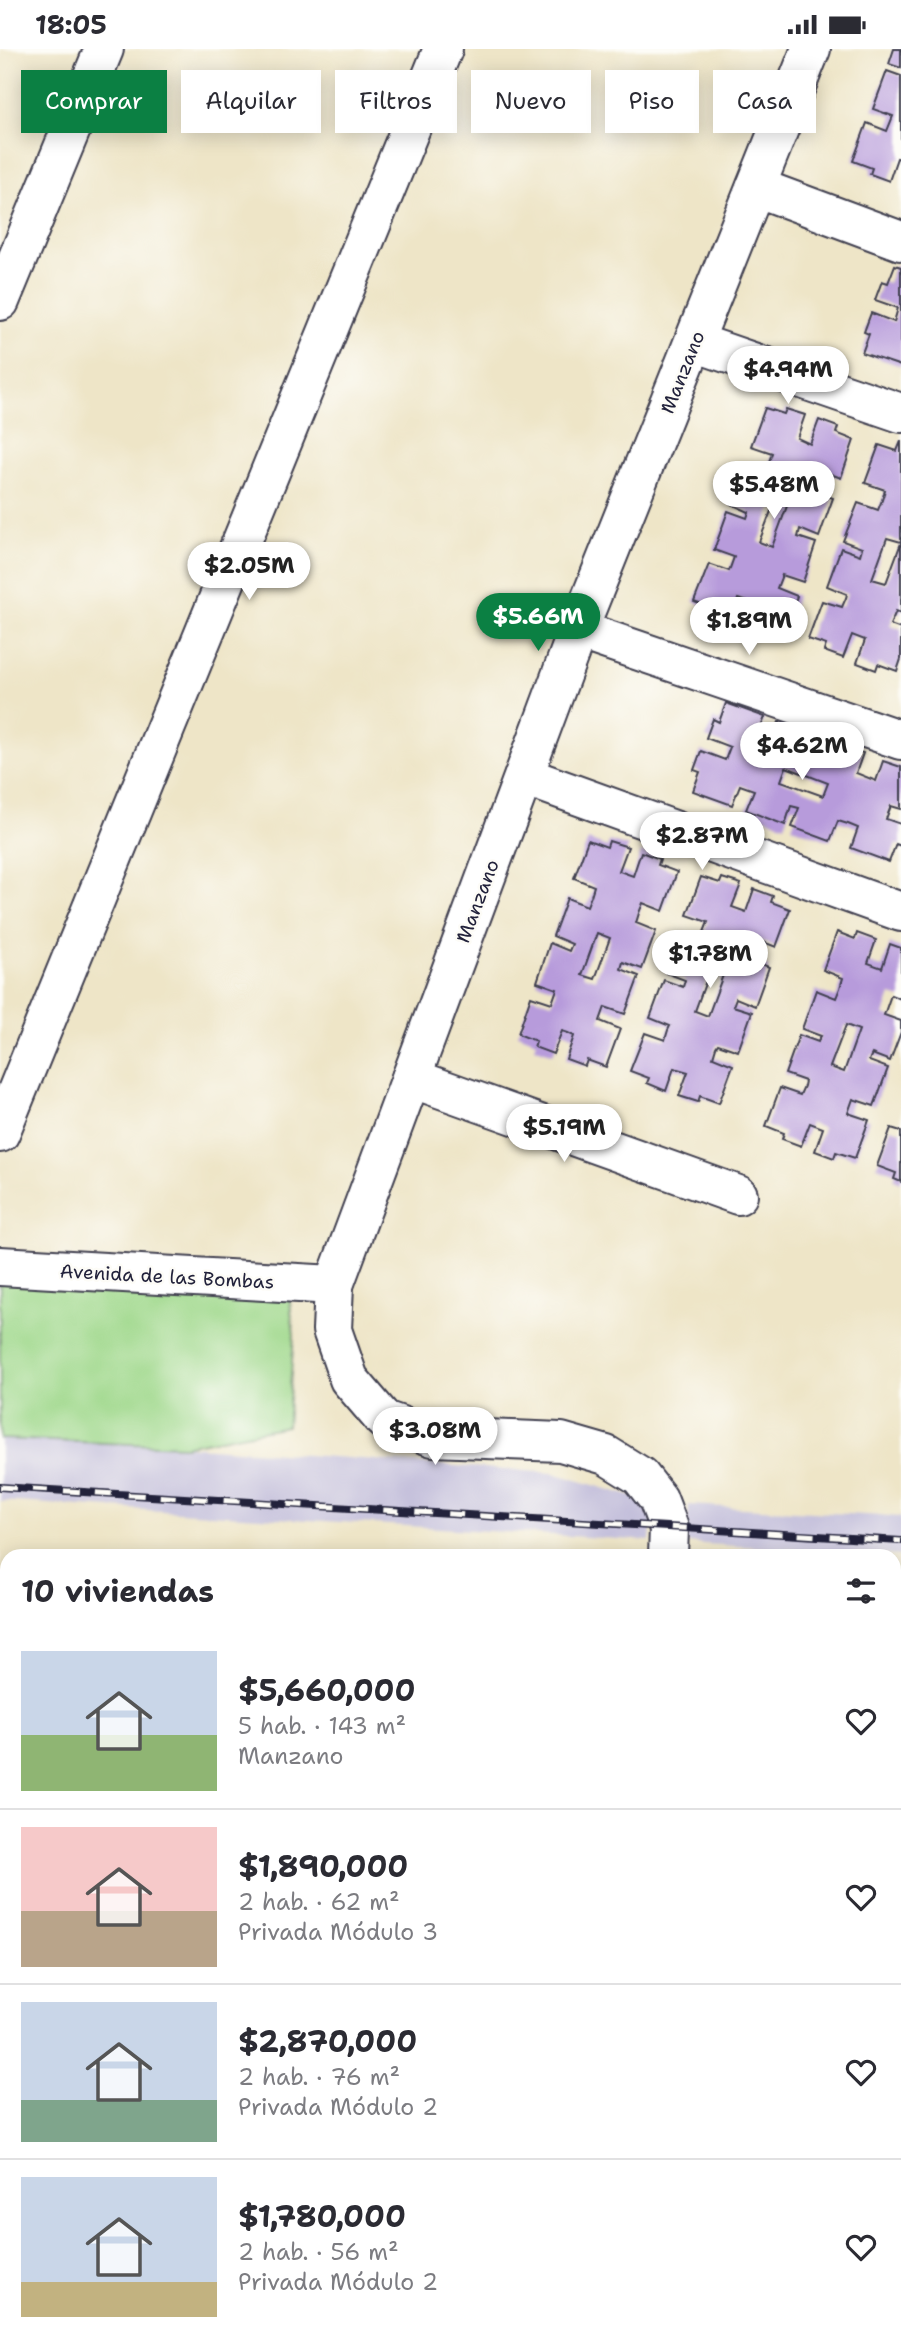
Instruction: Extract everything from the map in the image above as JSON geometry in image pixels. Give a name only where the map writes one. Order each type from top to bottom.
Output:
[{"type":"street","points":[[0,301],[104,49]]},
{"type":"street","points":[[0,1133],[443,49]]},
{"type":"street","name":"Manzano","points":[[668,1549],[669,1528],[659,1499],[640,1476],[606,1455],[561,1442],[433,1437],[384,1420],[349,1379],[332,1329],[334,1285],[578,630],[811,49]]},
{"type":"street","points":[[756,187],[901,241]]},
{"type":"street","points":[[694,342],[901,413]]},
{"type":"street","points":[[578,630],[901,740]]},
{"type":"street","points":[[524,776],[901,912]]},
{"type":"street","points":[[411,1078],[738,1195]]},
{"type":"street","name":"Avenida de las Bombas","points":[[0,1266],[334,1285]]},
{"type":"shaded area","points":[[0,1439],[184,1446],[553,1473],[654,1503],[650,1541],[0,1501]]},
{"type":"shaded area","points":[[689,1505],[901,1517],[901,1549],[785,1549],[686,1543]]},
{"type":"green space","points":[[0,1278],[289,1294],[294,1335],[287,1426],[184,1446],[0,1439]]},
{"type":"building","points":[[894,49],[901,49],[901,68],[889,64]]},
{"type":"building","points":[[887,71],[901,76],[901,159],[897,158],[889,181],[870,174],[872,168],[853,161],[867,123],[887,131],[893,116],[873,109]]},
{"type":"building","points":[[895,265],[901,267],[901,366],[862,353],[869,334],[864,332],[871,313],[894,322],[898,308],[875,300],[882,281],[888,283]]},
{"type":"building","points":[[765,408],[784,414],[786,409],[805,415],[797,438],[810,444],[819,420],[838,427],[836,433],[854,440],[841,478],[820,470],[813,490],[833,498],[819,537],[800,529],[798,537],[816,543],[803,582],[782,575],[777,588],[797,596],[783,634],[765,627],[762,633],[743,626],[752,603],[738,599],[730,622],[711,615],[713,609],[694,602],[709,564],[729,571],[734,557],[714,550],[728,511],[747,518],[749,512],[731,504],[744,466],[765,473],[772,453],[751,446]],"holes":[[[775,501],[787,506],[772,547],[759,542]]]},
{"type":"building","points":[[901,441],[901,542],[887,538],[872,579],[886,583],[901,543],[901,613],[896,611],[890,625],[901,629],[901,659],[897,671],[878,664],[876,670],[857,663],[865,640],[852,635],[843,658],[824,651],[826,645],[808,639],[822,601],[842,607],[846,598],[847,594],[827,586],[841,548],[860,555],[862,548],[843,541],[858,503],[878,510],[882,500],[885,490],[865,483],[879,445],[897,451]]},
{"type":"building","points":[[726,703],[765,717],[757,737],[767,741],[772,742],[779,722],[818,736],[811,755],[814,757],[817,758],[824,739],[863,753],[856,773],[876,781],[883,761],[901,767],[901,809],[891,806],[886,819],[901,824],[901,846],[896,844],[889,862],[851,848],[858,828],[848,824],[838,821],[830,841],[792,827],[799,808],[791,806],[785,825],[746,810],[754,790],[740,785],[732,805],[693,791],[700,772],[694,770],[701,751],[725,760],[730,747],[706,738],[713,719],[719,722]],"holes":[[[786,767],[828,783],[823,796],[781,781]]]},
{"type":"building","points":[[588,840],[607,847],[609,841],[628,847],[619,871],[633,876],[641,852],[660,859],[658,865],[677,872],[663,911],[643,903],[639,913],[636,923],[656,931],[642,969],[623,962],[621,969],[639,976],[625,1014],[605,1007],[600,1021],[620,1029],[606,1067],[587,1060],[585,1066],[566,1059],[574,1036],[568,1033],[562,1031],[553,1054],[534,1047],[536,1041],[518,1034],[531,996],[552,1003],[557,989],[537,982],[550,943],[569,951],[572,944],[553,936],[567,898],[587,906],[591,896],[594,886],[574,878]],"holes":[[[597,933],[610,938],[595,979],[582,975]]]},
{"type":"building","points":[[701,877],[720,883],[722,878],[741,884],[732,907],[746,912],[754,889],[773,896],[771,902],[790,909],[776,947],[756,939],[749,959],[769,967],[755,1006],[736,998],[733,1006],[752,1012],[738,1051],[718,1044],[716,1047],[713,1057],[733,1065],[719,1103],[700,1096],[698,1102],[679,1096],[688,1072],[674,1068],[666,1091],[647,1083],[649,1078],[630,1071],[645,1033],[665,1040],[670,1026],[650,1018],[664,980],[683,987],[685,980],[666,973],[680,935],[700,942],[708,922],[687,915]],"holes":[[[710,970],[723,975],[708,1016],[695,1011]]]},
{"type":"building","points":[[837,932],[855,939],[857,933],[876,940],[868,963],[882,968],[890,944],[901,948],[901,999],[891,995],[884,1015],[901,1021],[901,1032],[890,1061],[872,1054],[870,1058],[869,1061],[888,1068],[874,1106],[853,1099],[848,1113],[869,1120],[855,1158],[836,1152],[834,1158],[815,1151],[823,1128],[810,1123],[801,1146],[782,1139],[784,1133],[766,1126],[780,1088],[800,1095],[804,1086],[805,1081],[785,1074],[799,1035],[818,1042],[821,1036],[802,1029],[816,990],[836,998],[840,988],[843,978],[823,970]],"holes":[[[846,1025],[859,1030],[844,1072],[830,1067]]]},
{"type":"building","points":[[891,1128],[901,1131],[901,1182],[894,1179],[896,1173],[877,1166]]},
{"type":"railway","points":[[0,1487],[901,1541]]}]
